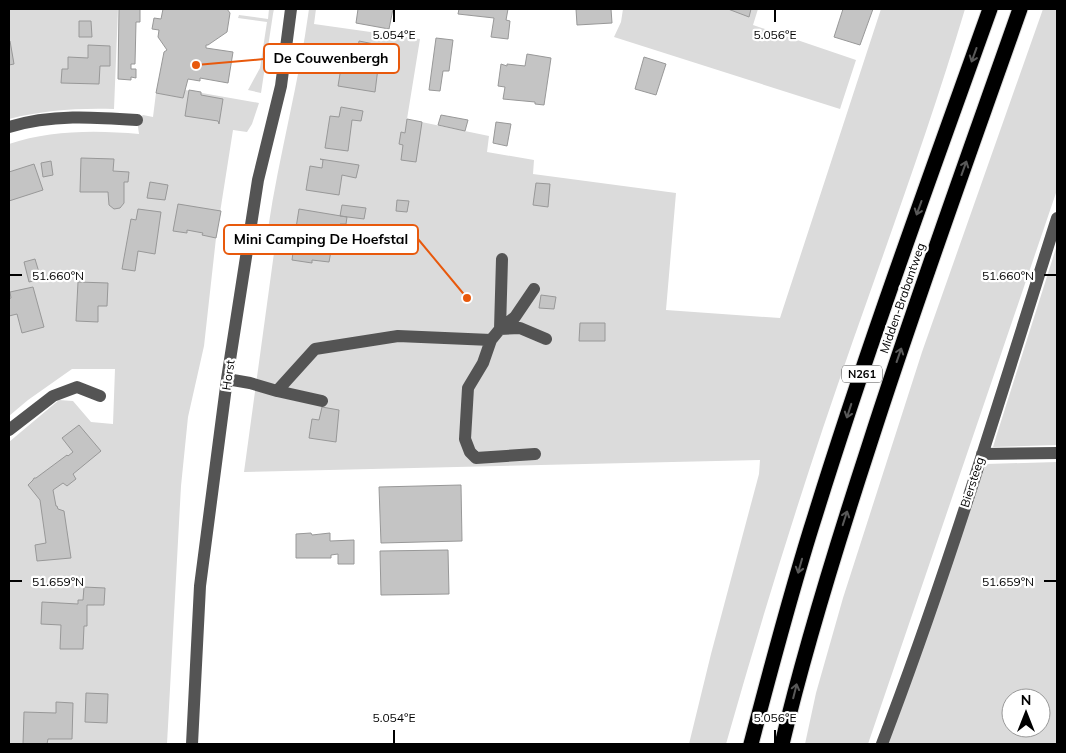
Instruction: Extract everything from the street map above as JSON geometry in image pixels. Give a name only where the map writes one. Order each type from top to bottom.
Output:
[{"type":"highway","name":"Midden-Brabantweg","points":[[751,744],[780,634],[815,516],[899,264],[990,9]]},
{"type":"highway","name":"Midden-Brabantweg","points":[[783,742],[808,640],[851,500],[924,281],[1020,9]]},
{"type":"street","name":"Horst","points":[[192,744],[200,586],[227,379],[258,180],[281,86],[291,9]]},
{"type":"street","points":[[9,127],[56,118],[89,116],[137,120]]},
{"type":"street","name":"Biersteeg","points":[[882,744],[905,684],[982,454],[1057,218]]},
{"type":"street","points":[[500,329],[502,259]]},
{"type":"street","points":[[534,289],[515,317],[500,329],[491,340],[483,363],[468,388],[466,439],[470,452],[476,458],[535,454]]},
{"type":"street","points":[[500,329],[520,328],[546,340]]},
{"type":"street","points":[[278,391],[315,349],[398,336],[491,340]]},
{"type":"street","points":[[227,379],[322,401]]},
{"type":"street","points":[[9,430],[53,396],[77,387],[100,396]]},
{"type":"street","points":[[982,454],[1057,453]]},
{"type":"shaded area","points":[[9,9],[118,9],[114,109],[61,110],[9,119]]},
{"type":"shaded area","points":[[269,9],[274,9],[261,93],[248,90],[260,68],[267,22],[238,18],[239,15],[268,19]]},
{"type":"shaded area","points":[[309,9],[316,9],[314,24],[420,39],[407,119],[489,136],[487,152],[534,160],[533,174],[676,193],[666,310],[780,318],[881,9],[965,9],[914,167],[810,467],[726,744],[689,744],[759,474],[760,460],[244,472],[277,231],[268,229]]},
{"type":"shaded area","points":[[623,9],[758,9],[753,25],[856,60],[840,109],[614,37],[621,22]]},
{"type":"shaded area","points":[[1043,9],[1057,9],[1057,190],[868,744],[805,744],[816,693],[843,598],[922,352]]},
{"type":"shaded area","points":[[185,90],[259,103],[252,124],[247,132],[233,130],[216,238],[204,346],[188,417],[181,486],[167,744],[9,744],[9,442],[59,400],[73,401],[91,422],[113,424],[115,369],[72,369],[9,416],[9,144],[40,136],[73,132],[139,134],[137,120],[143,115],[153,117],[156,93],[183,98]]},
{"type":"shaded area","points":[[1057,245],[1057,445],[993,447],[997,434]]},
{"type":"shaded area","points":[[1057,462],[1057,744],[885,744],[986,464]]},
{"type":"building","points":[[119,9],[140,9],[140,22],[136,22],[135,64],[131,64],[131,69],[136,69],[136,78],[131,77],[131,80],[118,79]]},
{"type":"building","points":[[163,9],[227,9],[230,13],[227,32],[206,45],[206,48],[233,52],[228,83],[200,78],[200,81],[188,79],[183,98],[156,93],[164,52],[167,50],[158,37],[159,30],[152,29],[154,18],[161,19]]},
{"type":"building","points":[[358,9],[393,9],[389,29],[356,23]]},
{"type":"building","points":[[459,9],[508,9],[506,20],[510,21],[508,39],[491,37],[494,18],[458,14]]},
{"type":"building","points":[[576,9],[611,9],[612,23],[577,25]]},
{"type":"building","points":[[728,9],[751,9],[749,17]]},
{"type":"building","points":[[843,9],[873,9],[860,45],[834,37]]},
{"type":"building","points":[[79,21],[91,21],[92,37],[79,37]]},
{"type":"building","points":[[436,38],[453,40],[449,71],[443,71],[440,91],[429,90]]},
{"type":"building","points":[[9,41],[14,64],[9,65]]},
{"type":"building","points":[[359,41],[379,45],[375,67],[378,68],[375,92],[338,86],[342,62],[356,64]]},
{"type":"building","points":[[88,45],[110,46],[110,66],[100,66],[99,84],[61,83],[62,69],[68,69],[68,57],[88,58]]},
{"type":"building","points":[[527,54],[551,58],[544,105],[535,104],[535,102],[503,99],[505,87],[498,86],[501,64],[525,66]]},
{"type":"building","points":[[644,57],[666,64],[656,95],[635,89]]},
{"type":"building","points":[[189,90],[201,92],[201,95],[223,99],[219,124],[218,121],[185,116]]},
{"type":"building","points":[[341,107],[363,111],[361,121],[352,120],[348,151],[325,148],[330,116],[339,117]]},
{"type":"building","points":[[441,115],[468,120],[465,131],[438,125]]},
{"type":"building","points":[[407,119],[422,122],[416,162],[401,160],[403,145],[399,144],[401,132],[405,133]]},
{"type":"building","points":[[496,122],[511,124],[507,146],[493,143]]},
{"type":"building","points":[[81,158],[114,159],[113,171],[129,172],[128,182],[124,182],[124,203],[120,208],[114,209],[109,205],[108,192],[80,192]]},
{"type":"building","points":[[320,159],[359,165],[356,178],[342,175],[339,195],[306,190],[310,166],[322,168],[323,160]]},
{"type":"building","points":[[51,161],[53,175],[43,177],[41,163]]},
{"type":"building","points":[[34,164],[43,190],[9,201],[9,172]]},
{"type":"building","points":[[150,182],[168,185],[165,200],[147,198]]},
{"type":"building","points":[[536,183],[550,184],[548,207],[533,205]]},
{"type":"building","points":[[397,200],[409,201],[407,212],[396,211]]},
{"type":"building","points":[[178,204],[221,211],[216,238],[187,230],[187,233],[173,231]]},
{"type":"building","points":[[342,205],[366,208],[364,219],[340,216]]},
{"type":"building","points":[[138,209],[161,212],[155,254],[138,251],[135,271],[122,269],[131,219],[136,220]]},
{"type":"building","points":[[299,209],[347,217],[346,224],[340,224],[339,234],[296,228]]},
{"type":"building","points":[[294,245],[331,251],[329,262],[312,260],[312,263],[292,260]]},
{"type":"building","points":[[35,259],[41,279],[29,282],[24,262]]},
{"type":"building","points":[[78,282],[108,283],[107,306],[98,306],[98,322],[76,321]]},
{"type":"building","points":[[33,287],[44,327],[22,333],[17,314],[9,316],[10,292]]},
{"type":"building","points":[[541,295],[556,297],[554,309],[539,308]]},
{"type":"building","points":[[580,323],[605,323],[605,341],[579,341]]},
{"type":"building","points":[[322,407],[339,410],[336,442],[309,438],[312,419],[319,420]]},
{"type":"building","points":[[79,425],[101,451],[73,474],[76,479],[67,486],[63,483],[53,490],[56,506],[64,511],[71,558],[37,561],[35,545],[46,543],[40,500],[28,485],[34,478],[73,452],[62,438]]},
{"type":"building","points":[[461,485],[462,541],[381,543],[379,487]]},
{"type":"building","points":[[311,533],[312,535],[330,533],[330,541],[354,540],[354,564],[338,564],[338,554],[331,555],[331,558],[296,558],[296,534]]},
{"type":"building","points":[[448,550],[449,594],[381,595],[380,551]]},
{"type":"building","points":[[84,587],[105,588],[104,605],[87,605],[87,626],[84,626],[83,649],[60,649],[61,625],[41,624],[42,602],[78,604],[78,600],[83,600]]},
{"type":"building","points":[[86,693],[108,694],[107,723],[85,722]]},
{"type":"building","points":[[56,702],[73,703],[72,739],[48,739],[47,744],[23,744],[24,712],[56,713]]},
{"type":"place","name":"De Couwenbergh","points":[[196,65]]},
{"type":"place","name":"Mini Camping De Hoefstal","points":[[467,298]]}]
